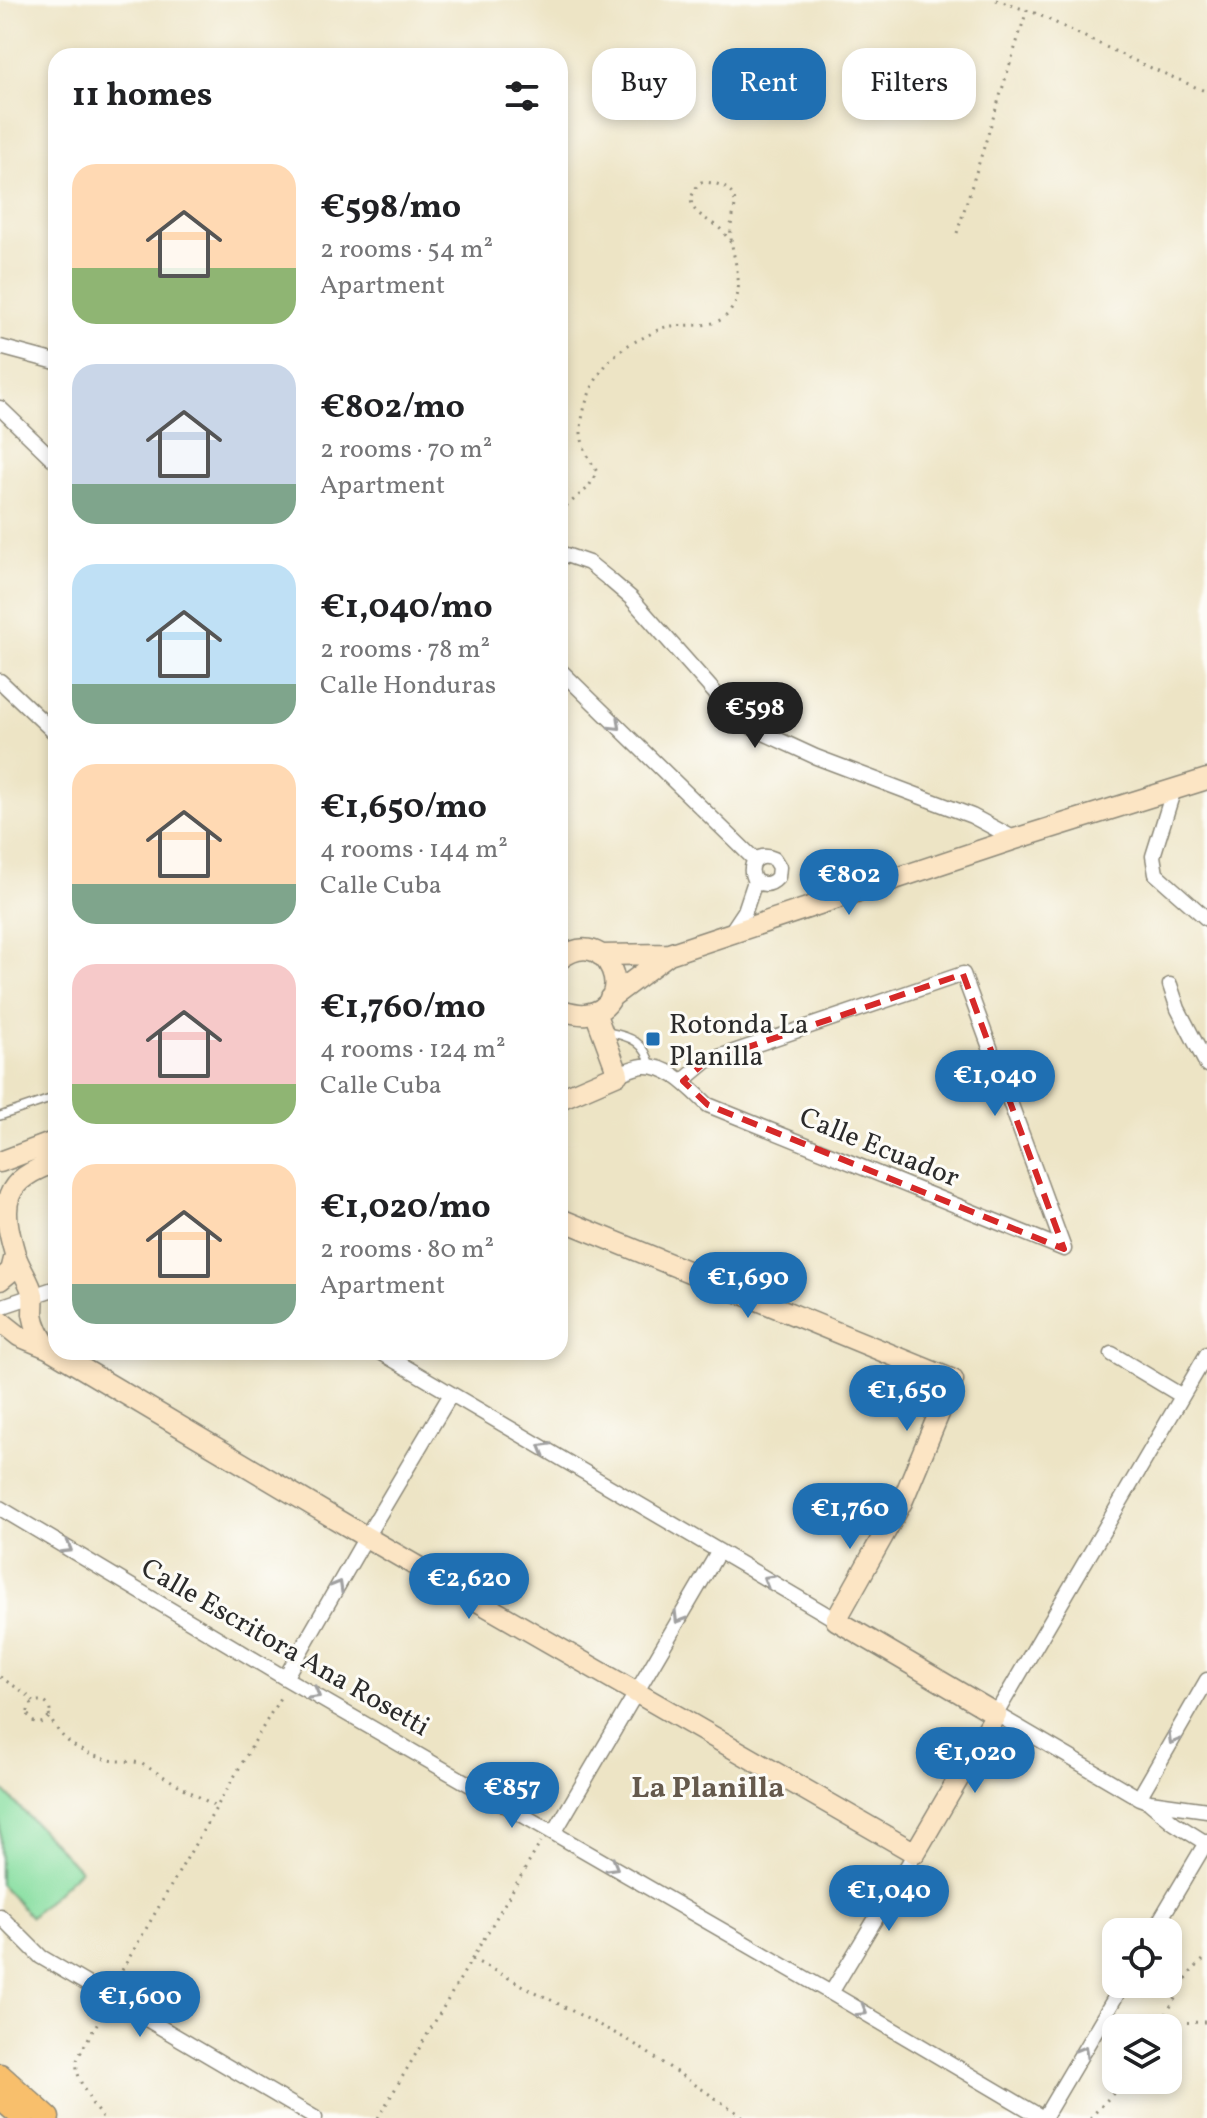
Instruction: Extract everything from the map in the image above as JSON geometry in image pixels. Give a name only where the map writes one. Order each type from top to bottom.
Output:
[{"type":"main road","points":[[0,2075],[48,2118]]},
{"type":"main road","points":[[0,2098],[23,2118]]},
{"type":"street","points":[[0,347],[48,360]]},
{"type":"street","points":[[0,408],[48,454]]},
{"type":"street","points":[[568,556],[589,563],[621,589],[732,712],[753,728],[816,757],[972,816],[1015,839]]},
{"type":"street","points":[[568,678],[755,860]]},
{"type":"street","points":[[0,681],[48,726]]},
{"type":"street","points":[[600,955],[669,954],[1207,779]]},
{"type":"street","points":[[1174,789],[1153,856],[1156,874],[1207,919]]},
{"type":"street","points":[[769,856],[777,862],[778,877],[768,884],[755,881],[751,872],[755,860],[769,856]]},
{"type":"street","points":[[731,932],[745,911],[755,881]]},
{"type":"street","points":[[568,952],[584,949],[600,955],[613,970],[615,979],[603,1014],[618,1074]]},
{"type":"street","points":[[568,1011],[603,1014],[669,954]]},
{"type":"street","name":"Calle Ecuador","points":[[651,1067],[683,1081],[708,1105],[1064,1249],[963,974],[707,1061],[683,1081]]},
{"type":"street","points":[[1170,985],[1178,1009],[1207,1065]]},
{"type":"street","points":[[568,1096],[618,1074],[642,1066],[651,1067]]},
{"type":"street","points":[[0,1154],[48,1142]]},
{"type":"street","points":[[0,1162],[48,1143]]},
{"type":"street","points":[[0,1173],[48,1157]]},
{"type":"street","points":[[0,1280],[11,1271],[6,1238],[11,1190],[20,1179],[48,1165]]},
{"type":"street","points":[[568,1222],[953,1380],[902,1502],[836,1620]]},
{"type":"street","points":[[6,1238],[33,1294],[35,1324],[48,1348]]},
{"type":"street","points":[[0,1307],[48,1290]]},
{"type":"street","points":[[0,1321],[19,1336],[48,1348]]},
{"type":"street","points":[[1112,1354],[1182,1396]]},
{"type":"street","points":[[831,1993],[1207,1354]]},
{"type":"street","points":[[68,1360],[366,1537],[915,1853]]},
{"type":"street","points":[[394,1360],[1144,1800],[1206,1842],[1161,1918]]},
{"type":"street","points":[[288,1679],[366,1537],[451,1394]]},
{"type":"street","name":"Calle Escritora Ana Rosetti","points":[[0,1508],[1044,2118]]},
{"type":"street","points":[[551,1831],[719,1551]]},
{"type":"street","points":[[1144,1800],[1207,1680]]},
{"type":"street","points":[[1144,1800],[1207,1810]]},
{"type":"street","points":[[0,1916],[41,1957],[315,2118]]},
{"type":"street","points":[[1044,2118],[1115,1998]]},
{"type":"lane","points":[[603,1014],[640,1045],[648,1055],[651,1067]]},
{"type":"lane","points":[[0,1116],[48,1100]]},
{"type":"path","points":[[996,0],[1027,10],[1207,92]]},
{"type":"path","points":[[957,233],[1027,10]]},
{"type":"path","points":[[568,504],[588,488],[597,472],[584,448],[581,433],[584,406],[593,385],[607,365],[623,348],[663,328],[717,322],[732,310],[739,273],[731,243],[734,198],[713,182],[701,182],[693,191],[691,203],[694,211],[721,229],[731,243]]},
{"type":"path","points":[[0,1677],[34,1702],[47,1705],[52,1721],[70,1745],[109,1760],[142,1764],[216,1807]]},
{"type":"path","points":[[102,2118],[92,2105],[79,2076],[77,2061],[109,1998],[288,1679]]},
{"type":"path","points":[[34,1702],[28,1709],[31,1720],[41,1723],[49,1715]]},
{"type":"path","points":[[378,2118],[551,1831]]},
{"type":"path","points":[[1166,2014],[1190,1973],[1207,1956]]},
{"type":"path","points":[[472,1959],[630,2041],[745,2118]]},
{"type":"path","points":[[1182,2024],[1207,2022]]},
{"type":"path","points":[[1090,2118],[1113,2094]]},
{"type":"highlighted area","points":[[963,974],[1064,1249],[708,1105],[683,1081],[707,1061]]},
{"type":"green space","points":[[0,1787],[80,1870],[31,1917],[0,1884]]},
{"type":"place","name":"Rotonda La Planilla","points":[[653,1039]]},
{"type":"district","name":"La Planilla","points":[[708,1787]]}]
